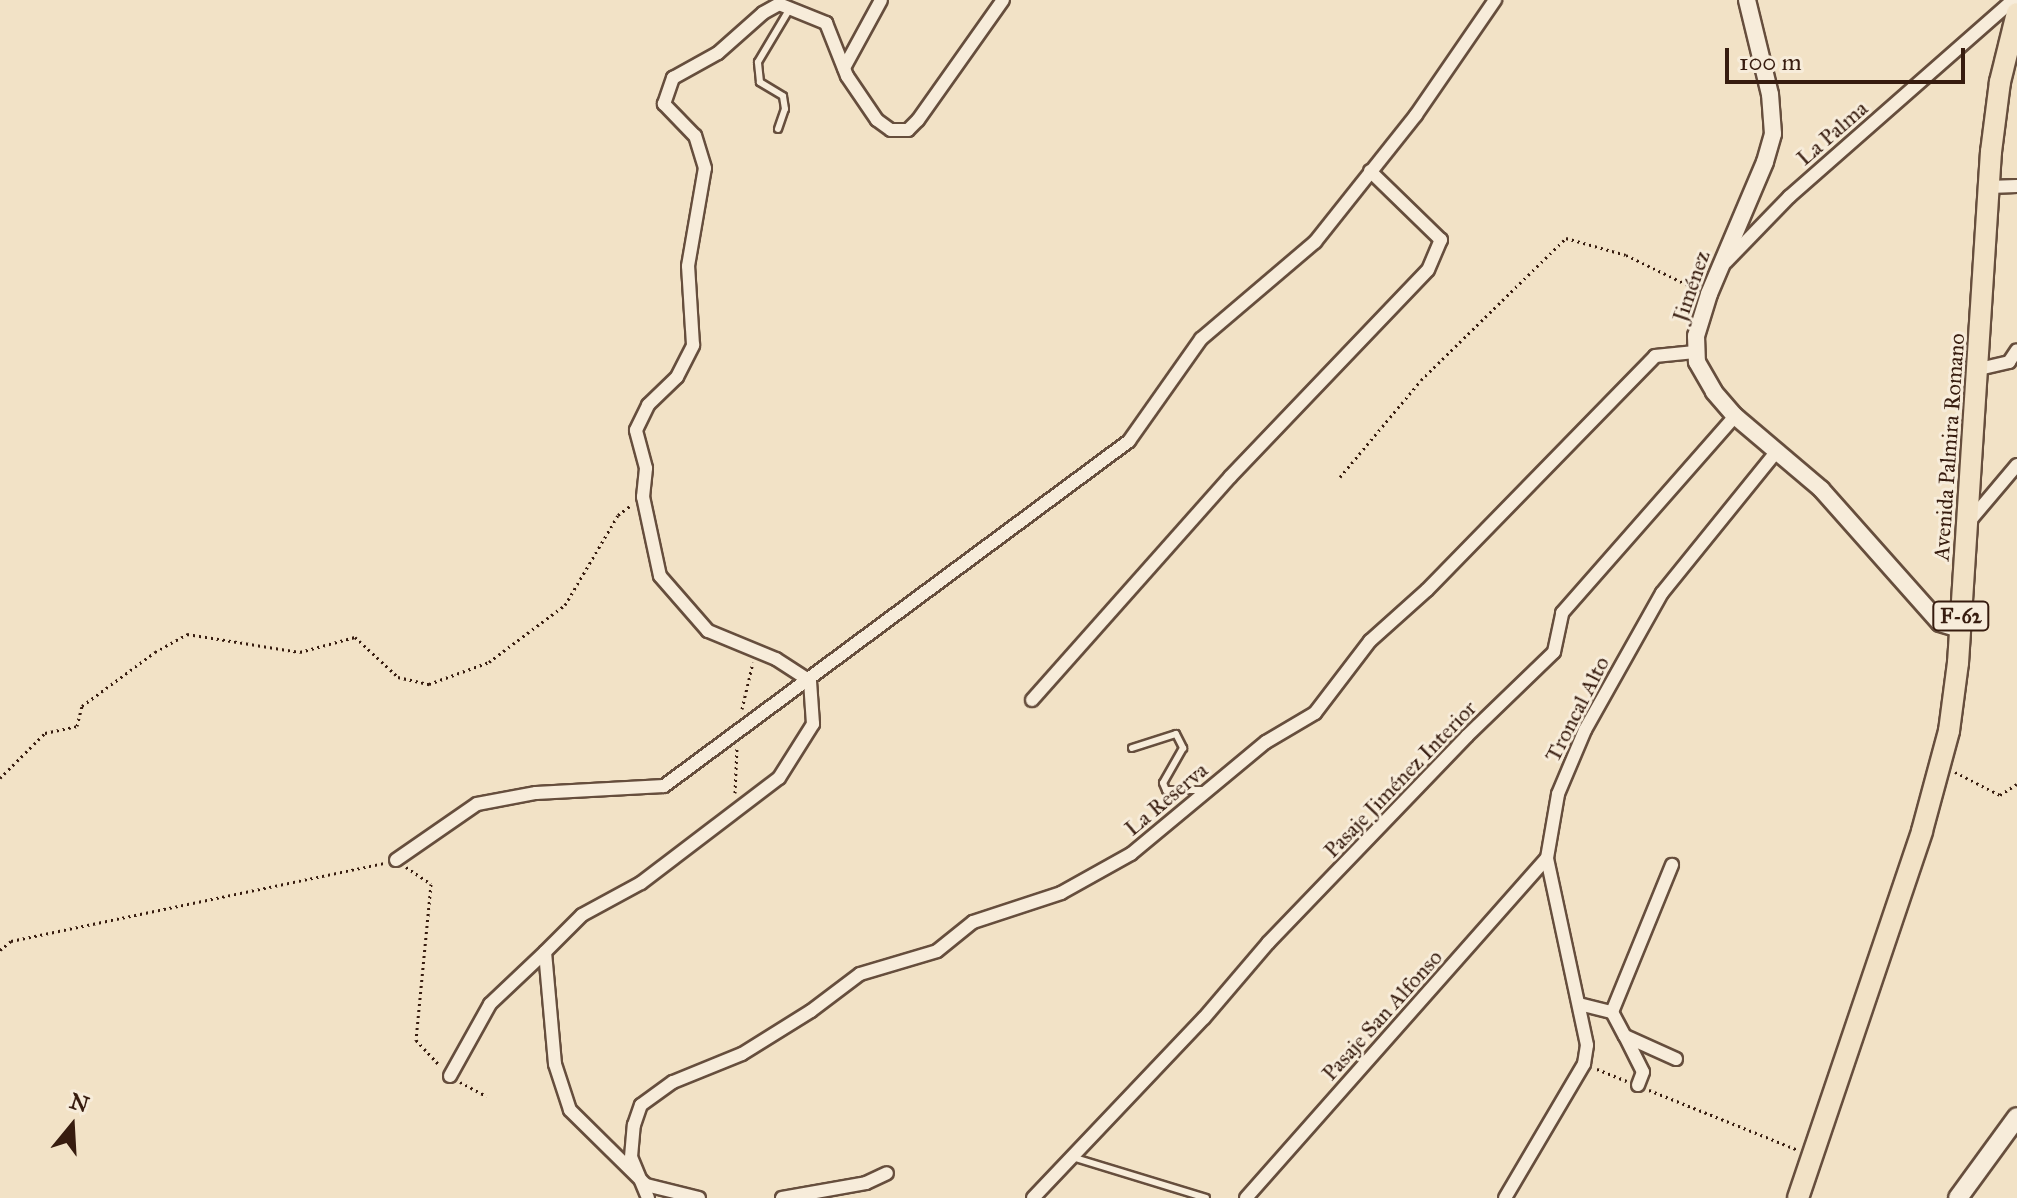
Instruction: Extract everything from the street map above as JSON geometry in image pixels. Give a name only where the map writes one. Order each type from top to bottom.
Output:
[{"type":"main road","name":"Avenida Palmira Romano","points":[[1798,1198],[1941,764],[1954,697],[1979,369],[1989,187],[1998,94],[2017,13]]},
{"type":"main road","points":[[1958,1198],[2017,1117]]},
{"type":"street","points":[[844,68],[881,0]]},
{"type":"street","points":[[810,681],[776,659],[708,631],[660,576],[643,497],[646,468],[636,430],[648,405],[677,377],[693,345],[688,266],[705,168],[695,136],[664,104],[673,78],[718,53],[763,13],[779,4],[789,10],[803,11],[826,23],[844,68],[877,120],[891,130],[908,130],[1003,0]]},
{"type":"street","points":[[396,860],[477,804],[536,793],[664,786],[749,721],[810,681],[1129,441],[1201,339],[1315,242],[1416,115],[1495,0]]},
{"type":"street","name":"Jiménez","points":[[1747,0],[1773,107],[1773,134],[1765,162],[1709,294],[1695,352],[1701,372],[1735,416],[1821,489],[1863,533],[1940,623],[1960,629]]},
{"type":"street","name":"La Palma","points":[[1718,270],[1789,197],[2013,0]]},
{"type":"street","points":[[1032,700],[1230,477],[1428,270],[1441,240],[1370,171]]},
{"type":"street","points":[[1989,187],[2017,186]]},
{"type":"street","points":[[1979,369],[2009,362],[2017,350]]},
{"type":"street","name":"La Reserva","points":[[647,1192],[631,1157],[634,1125],[641,1105],[673,1082],[742,1054],[811,1011],[860,974],[937,951],[973,922],[1061,893],[1131,854],[1266,742],[1315,713],[1370,641],[1427,590],[1655,356],[1695,352]]},
{"type":"street","name":"Pasaje Jiménez Interior","points":[[1033,1198],[1204,1018],[1268,943],[1477,726],[1554,652],[1562,613],[1735,416]]},
{"type":"street","name":"Troncal Alto","points":[[1584,1064],[1587,1045],[1547,858],[1558,794],[1572,757],[1662,593],[1776,452]]},
{"type":"street","points":[[1968,523],[2017,465]]},
{"type":"street","points":[[450,1076],[490,1004],[582,915],[641,883],[779,778],[813,724],[810,681]]},
{"type":"street","name":"Pasaje San Alfonso","points":[[1246,1198],[1547,858]]},
{"type":"street","points":[[1612,1012],[1672,865]]},
{"type":"street","points":[[545,952],[555,1064],[570,1110],[647,1192],[699,1198]]},
{"type":"street","points":[[1579,1004],[1612,1012],[1643,1072],[1638,1085]]},
{"type":"street","points":[[1625,1036],[1676,1059]]},
{"type":"street","points":[[1505,1198],[1584,1064]]},
{"type":"street","points":[[782,1198],[866,1183],[887,1173]]},
{"type":"lane","points":[[778,129],[785,109],[783,96],[760,82],[758,62],[789,10]]},
{"type":"lane","points":[[1132,748],[1176,734],[1183,748],[1163,783],[1166,790],[1207,790]]},
{"type":"lane","points":[[1072,1157],[1206,1198]]},
{"type":"path","points":[[1340,477],[1421,380],[1566,238],[1626,255],[1709,294]]},
{"type":"path","points":[[0,778],[45,733],[77,726],[82,706],[155,652],[187,634],[300,652],[355,637],[398,677],[429,684],[489,662],[565,605],[618,515],[643,497]]},
{"type":"path","points":[[1941,764],[2000,795],[2017,784]]},
{"type":"path","points":[[0,950],[11,941],[396,860],[431,884],[416,1040],[450,1076],[486,1096]]},
{"type":"path","points":[[1584,1064],[1812,1156]]}]
